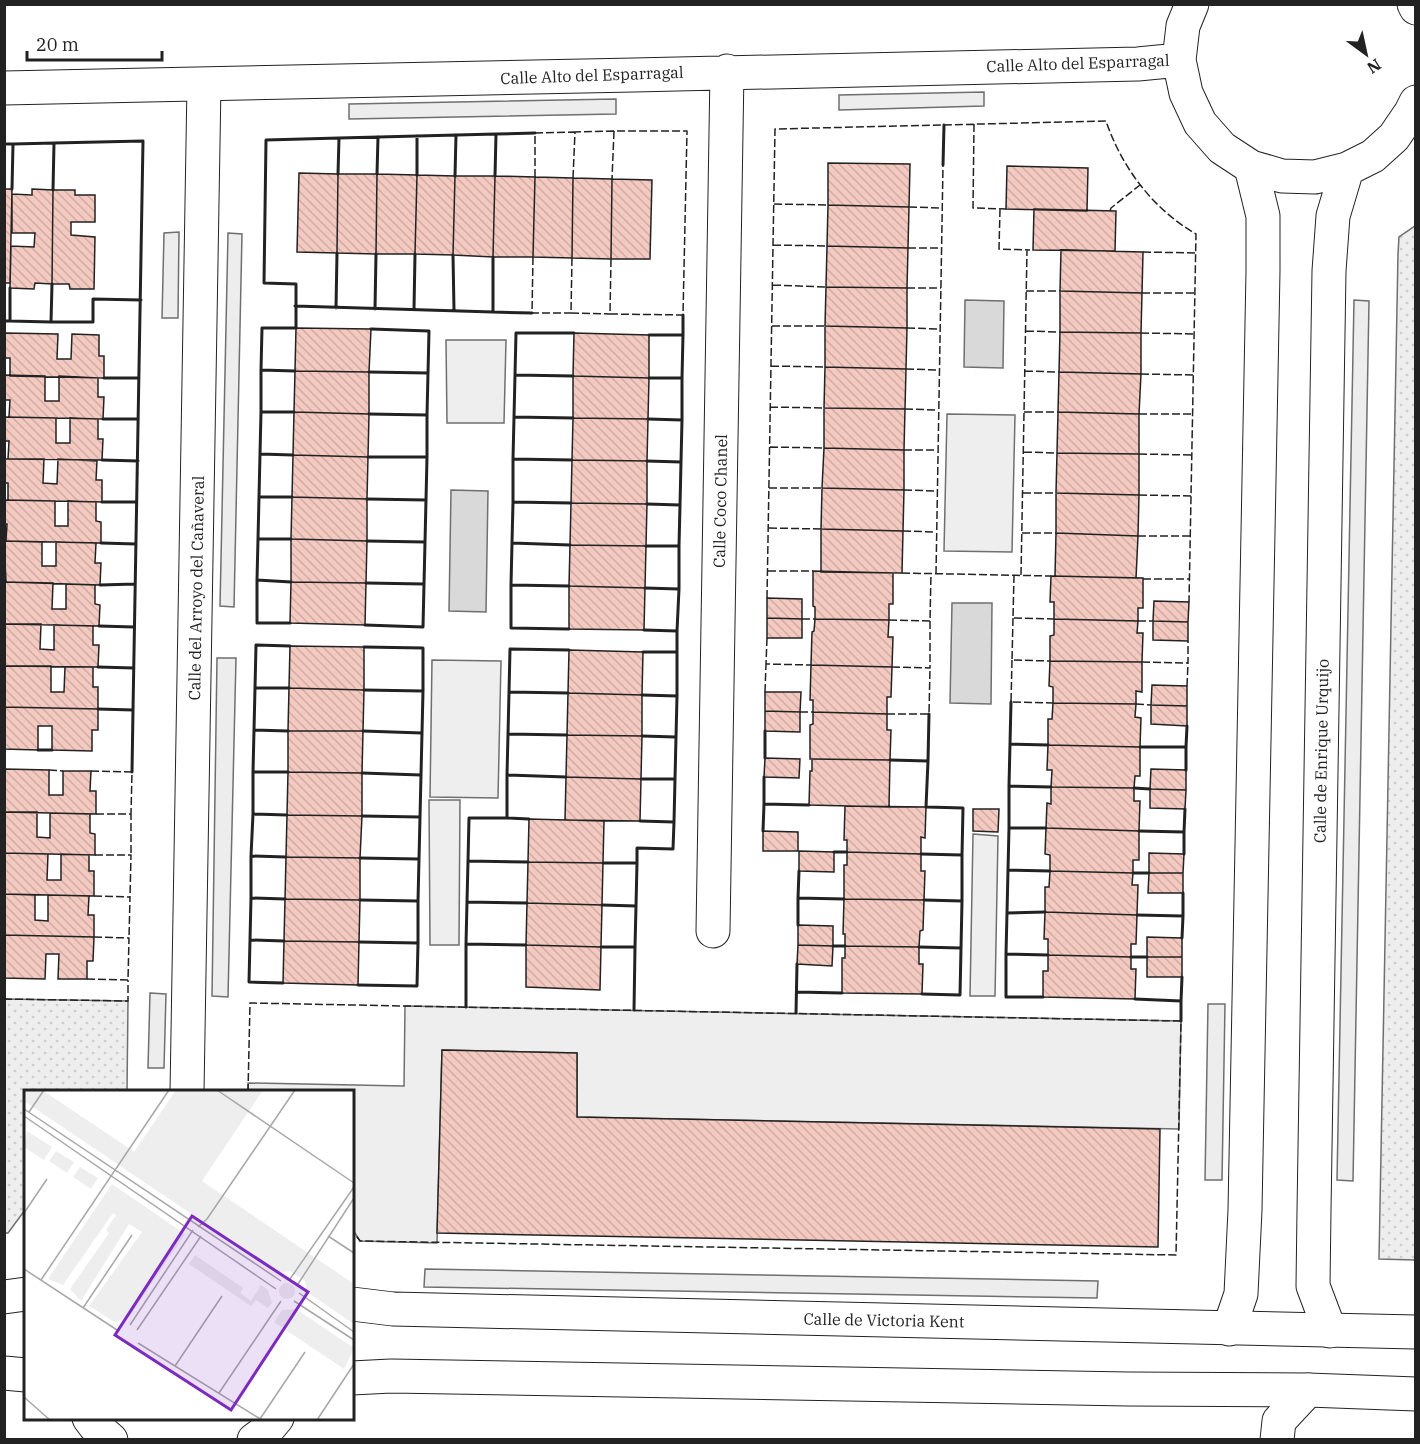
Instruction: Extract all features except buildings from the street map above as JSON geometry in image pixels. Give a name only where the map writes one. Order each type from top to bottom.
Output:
[{"type":"street","points":[[1192,4],[1183,26],[1179,60],[1186,93],[1200,123],[1222,148],[1251,166],[1282,176],[1315,177],[1347,169],[1373,156],[1394,136],[1416,102]]},
{"type":"street","name":"Calle Alto del Esparragal","points":[[4,88],[1138,64],[1179,60]]},
{"type":"street","name":"Calle Coco Chanel","points":[[713,931],[727,71]]},
{"type":"street","name":"Calle del Arroyo del Cañaveral","points":[[187,1090],[204,84]]},
{"type":"street","points":[[1229,1329],[1241,1294],[1245,1210],[1263,283],[1263,216],[1251,166]]},
{"type":"street","name":"Calle de Enrique Urquijo","points":[[1330,1331],[1313,1286],[1314,1188],[1329,271],[1333,216],[1347,169]]},
{"type":"street","points":[[4,1297],[24,1294]]},
{"type":"street","name":"Calle de Victoria Kent","points":[[354,1304],[393,1309],[1416,1332]]},
{"type":"street","points":[[4,1373],[24,1376]]},
{"type":"street","points":[[354,1378],[391,1376],[1116,1389],[1308,1390],[1416,1394]]},
{"type":"street","points":[[1277,1440],[1279,1420],[1308,1390]]},
{"type":"street","points":[[90,1420],[111,1440]]},
{"type":"street","points":[[254,1440],[276,1420]]},
{"type":"shaded area","points":[[984,92],[984,106],[839,110],[839,95]]},
{"type":"shaded area","points":[[616,99],[616,114],[349,119],[349,104]]},
{"type":"shaded area","points":[[1415,226],[1416,1260],[1379,1259],[1398,254],[1399,237]]},
{"type":"shaded area","points":[[179,232],[178,318],[162,318],[164,233]]},
{"type":"shaded area","points":[[228,233],[242,234],[234,607],[220,606]]},
{"type":"shaded area","points":[[965,300],[1004,301],[1003,368],[964,367]]},
{"type":"shaded area","points":[[1354,300],[1369,301],[1353,1181],[1337,1180]]},
{"type":"shaded area","points":[[446,340],[506,340],[504,423],[447,423]]},
{"type":"shaded area","points":[[947,414],[1015,415],[1012,552],[944,551]]},
{"type":"shaded area","points":[[451,490],[488,491],[486,612],[449,611]]},
{"type":"shaded area","points":[[952,603],[992,603],[991,704],[950,703]]},
{"type":"shaded area","points":[[217,658],[236,658],[228,997],[212,996]]},
{"type":"shaded area","points":[[432,660],[501,661],[498,798],[430,797]]},
{"type":"shaded area","points":[[429,800],[460,800],[459,945],[430,945]]},
{"type":"shaded area","points":[[973,834],[998,836],[995,996],[970,996]]},
{"type":"shaded area","points":[[150,993],[166,994],[164,1068],[148,1068]]},
{"type":"shaded area","points":[[5,999],[128,1001],[127,1090],[24,1090],[24,1211],[8,1233],[4,1233]]},
{"type":"shaded area","points":[[1208,1004],[1225,1004],[1222,1180],[1205,1180]]},
{"type":"shaded area","points":[[405,1006],[1181,1021],[1179,1129],[577,1117],[577,1053],[442,1050],[437,1243],[360,1241],[354,1232],[354,1090],[248,1090],[248,1083],[404,1086]]},
{"type":"shaded area","points":[[425,1269],[1098,1281],[1097,1298],[424,1287]]},
{"type":"fence","points":[[767,598],[775,129],[1106,121],[1121,155],[1141,186],[1166,212],[1196,234],[1189,602]]},
{"type":"fence","points":[[974,124],[973,208],[1006,209]]},
{"type":"fence","points":[[573,178],[575,132],[614,131]]},
{"type":"fence","points":[[611,259],[610,314],[683,315],[687,131],[614,131],[612,179]]},
{"type":"fence","points":[[535,177],[535,133],[575,132]]},
{"type":"fence","points":[[936,574],[943,165]]},
{"type":"fence","points":[[1110,211],[1140,185]]},
{"type":"fence","points":[[774,204],[828,205]]},
{"type":"fence","points":[[909,207],[942,208]]},
{"type":"fence","points":[[1000,209],[999,249],[1030,250]]},
{"type":"fence","points":[[773,245],[827,246]]},
{"type":"fence","points":[[908,248],[941,248]]},
{"type":"fence","points":[[1021,575],[1027,250]]},
{"type":"fence","points":[[1143,252],[1196,253]]},
{"type":"fence","points":[[533,257],[532,313],[571,313]]},
{"type":"fence","points":[[572,258],[571,313],[610,314]]},
{"type":"fence","points":[[773,285],[826,287]]},
{"type":"fence","points":[[907,288],[941,288]]},
{"type":"fence","points":[[1026,291],[1060,291]]},
{"type":"fence","points":[[1142,293],[1195,293]]},
{"type":"fence","points":[[772,326],[825,326]]},
{"type":"fence","points":[[907,328],[940,329]]},
{"type":"fence","points":[[1026,331],[1060,332]]},
{"type":"fence","points":[[1141,333],[1194,334]]},
{"type":"fence","points":[[771,366],[825,367]]},
{"type":"fence","points":[[906,369],[939,370]]},
{"type":"fence","points":[[1025,371],[1059,372]]},
{"type":"fence","points":[[1141,374],[1193,375]]},
{"type":"fence","points":[[770,407],[824,408]]},
{"type":"fence","points":[[905,409],[938,410]]},
{"type":"fence","points":[[1024,412],[1058,412]]},
{"type":"fence","points":[[1139,414],[1192,414]]},
{"type":"fence","points":[[770,447],[824,448]]},
{"type":"fence","points":[[904,450],[937,450]]},
{"type":"fence","points":[[1024,452],[1057,453]]},
{"type":"fence","points":[[1139,454],[1191,455]]},
{"type":"fence","points":[[769,488],[822,488]]},
{"type":"fence","points":[[904,490],[937,491]]},
{"type":"fence","points":[[1023,493],[1056,493]]},
{"type":"fence","points":[[1139,495],[1191,496]]},
{"type":"fence","points":[[769,528],[821,529]]},
{"type":"fence","points":[[903,531],[936,532]]},
{"type":"fence","points":[[1022,533],[1056,533]]},
{"type":"fence","points":[[1138,536],[1190,536]]},
{"type":"fence","points":[[768,571],[813,571]]},
{"type":"fence","points":[[902,573],[1051,576]]},
{"type":"fence","points":[[889,620],[930,621],[931,573]]},
{"type":"fence","points":[[1014,575],[1013,618],[1054,619]]},
{"type":"fence","points":[[1143,579],[1189,579]]},
{"type":"fence","points":[[1013,618],[1012,660],[1050,661]]},
{"type":"fence","points":[[802,619],[815,619]]},
{"type":"fence","points":[[892,667],[930,668],[930,621]]},
{"type":"fence","points":[[1138,621],[1153,621]]},
{"type":"fence","points":[[767,638],[766,664],[811,665]]},
{"type":"fence","points":[[1142,662],[1188,663],[1188,641]]},
{"type":"fence","points":[[1012,660],[1011,702],[1053,703]]},
{"type":"fence","points":[[1187,686],[1188,663]]},
{"type":"fence","points":[[765,692],[766,664]]},
{"type":"fence","points":[[887,714],[929,714],[930,668]]},
{"type":"fence","points":[[1136,704],[1151,705]]},
{"type":"fence","points":[[800,712],[813,712]]},
{"type":"fence","points":[[49,770],[63,771]]},
{"type":"fence","points":[[91,771],[132,772],[131,814]]},
{"type":"fence","points":[[96,814],[131,814],[131,855]]},
{"type":"fence","points":[[95,855],[131,855],[130,897]]},
{"type":"fence","points":[[94,896],[130,897],[129,938]]},
{"type":"fence","points":[[87,979],[128,980],[129,938],[94,937]]},
{"type":"fence","points":[[4,999],[128,1001],[128,980]]},
{"type":"fence","points":[[248,1090],[250,1003],[1181,1021],[1176,1255],[360,1241],[354,1233]]},
{"type":"wall","points":[[943,165],[944,125]]},
{"type":"wall","points":[[495,176],[496,134],[535,133]]},
{"type":"wall","points":[[339,138],[496,134]]},
{"type":"wall","points":[[455,176],[456,135]]},
{"type":"wall","points":[[417,136],[417,175]]},
{"type":"wall","points":[[377,174],[378,137]]},
{"type":"wall","points":[[295,371],[261,370],[262,328],[296,328],[296,284],[264,283],[266,140],[339,138],[338,174]]},
{"type":"wall","points":[[54,143],[143,141],[133,710]]},
{"type":"wall","points":[[13,144],[54,143],[53,190]]},
{"type":"wall","points":[[4,144],[13,144],[12,189]]},
{"type":"wall","points":[[336,308],[337,253]]},
{"type":"wall","points":[[375,309],[376,254]]},
{"type":"wall","points":[[414,309],[415,254]]},
{"type":"wall","points":[[453,255],[454,310]]},
{"type":"wall","points":[[493,257],[493,312],[532,313]]},
{"type":"wall","points":[[10,321],[51,322],[52,284]]},
{"type":"wall","points":[[4,321],[10,321],[10,288]]},
{"type":"wall","points":[[51,322],[93,322],[93,299],[141,300]]},
{"type":"wall","points":[[295,306],[493,312]]},
{"type":"wall","points":[[683,315],[683,335]]},
{"type":"wall","points":[[369,372],[428,373],[429,331],[371,329]]},
{"type":"wall","points":[[573,376],[515,375],[516,333],[574,333]]},
{"type":"wall","points":[[649,335],[683,335],[682,378],[649,378]]},
{"type":"wall","points":[[261,370],[261,412],[294,412]]},
{"type":"wall","points":[[369,414],[427,415],[428,373]]},
{"type":"wall","points":[[515,375],[514,417],[573,418]]},
{"type":"wall","points":[[104,378],[139,378]]},
{"type":"wall","points":[[648,419],[682,420],[682,378]]},
{"type":"wall","points":[[261,412],[260,454],[293,455]]},
{"type":"wall","points":[[368,457],[427,457],[427,415]]},
{"type":"wall","points":[[514,417],[513,459],[572,460]]},
{"type":"wall","points":[[103,419],[138,419]]},
{"type":"wall","points":[[647,461],[681,462],[682,420]]},
{"type":"wall","points":[[260,454],[259,497],[292,497]]},
{"type":"wall","points":[[367,499],[426,500],[427,457]]},
{"type":"wall","points":[[513,459],[513,502],[571,503]]},
{"type":"wall","points":[[102,460],[138,461]]},
{"type":"wall","points":[[647,504],[680,505],[681,462]]},
{"type":"wall","points":[[259,497],[258,539],[291,539]]},
{"type":"wall","points":[[367,541],[425,542],[426,500]]},
{"type":"wall","points":[[102,502],[136,502]]},
{"type":"wall","points":[[513,502],[512,543],[570,545]]},
{"type":"wall","points":[[646,546],[679,546],[680,505]]},
{"type":"wall","points":[[258,539],[257,580],[291,582]]},
{"type":"wall","points":[[366,583],[424,584],[425,542]]},
{"type":"wall","points":[[101,543],[136,544]]},
{"type":"wall","points":[[512,543],[511,585],[569,586]]},
{"type":"wall","points":[[645,588],[679,589],[679,546]]},
{"type":"wall","points":[[257,580],[257,623],[290,623]]},
{"type":"wall","points":[[100,585],[135,584]]},
{"type":"wall","points":[[365,625],[423,627],[424,584]]},
{"type":"wall","points":[[511,585],[511,628],[569,629]]},
{"type":"wall","points":[[644,630],[677,631],[679,589]]},
{"type":"wall","points":[[99,626],[134,627]]},
{"type":"wall","points":[[677,631],[677,652]]},
{"type":"wall","points":[[289,688],[255,688],[256,645],[290,646]]},
{"type":"wall","points":[[364,647],[423,648],[423,691],[364,690]]},
{"type":"wall","points":[[568,693],[509,692],[510,649],[569,650]]},
{"type":"wall","points":[[642,695],[677,696],[677,652],[643,652]]},
{"type":"wall","points":[[98,667],[134,668]]},
{"type":"wall","points":[[255,688],[254,730],[288,731]]},
{"type":"wall","points":[[363,731],[422,733],[423,691]]},
{"type":"wall","points":[[509,692],[508,734],[567,735]]},
{"type":"wall","points":[[642,736],[676,737],[677,696]]},
{"type":"wall","points":[[1011,702],[1010,744],[1048,745]]},
{"type":"wall","points":[[98,709],[133,710],[132,772]]},
{"type":"wall","points":[[890,760],[928,761],[929,714]]},
{"type":"wall","points":[[1140,747],[1186,747],[1187,726]]},
{"type":"wall","points":[[254,730],[253,772],[288,772]]},
{"type":"wall","points":[[765,731],[765,758]]},
{"type":"wall","points":[[362,773],[421,775],[422,733]]},
{"type":"wall","points":[[508,734],[507,775],[566,777]]},
{"type":"wall","points":[[641,779],[675,779],[676,737]]},
{"type":"wall","points":[[1010,744],[1009,786],[1051,787]]},
{"type":"wall","points":[[1186,747],[1186,770]]},
{"type":"wall","points":[[38,750],[52,750]]},
{"type":"wall","points":[[926,807],[928,761]]},
{"type":"wall","points":[[253,772],[253,814],[287,815]]},
{"type":"wall","points":[[362,816],[420,817],[421,775]]},
{"type":"wall","points":[[507,775],[507,818],[529,819]]},
{"type":"wall","points":[[764,777],[764,804],[809,805]]},
{"type":"wall","points":[[640,821],[674,822],[675,779]]},
{"type":"wall","points":[[1009,786],[1009,828],[1046,828]]},
{"type":"wall","points":[[1134,788],[1150,789]]},
{"type":"wall","points":[[763,831],[764,804]]},
{"type":"wall","points":[[927,807],[963,808],[962,855]]},
{"type":"wall","points":[[1139,831],[1184,832],[1185,809]]},
{"type":"wall","points":[[253,814],[251,856],[286,857]]},
{"type":"wall","points":[[360,858],[419,859],[420,817]]},
{"type":"wall","points":[[507,818],[469,818],[468,861],[528,862]]},
{"type":"wall","points":[[603,863],[637,863],[637,848],[673,849],[674,822]]},
{"type":"wall","points":[[1009,828],[1008,870],[1050,871]]},
{"type":"wall","points":[[1184,832],[1184,854]]},
{"type":"wall","points":[[834,852],[847,852]]},
{"type":"wall","points":[[921,854],[962,855],[962,901]]},
{"type":"wall","points":[[251,856],[251,898],[285,899]]},
{"type":"wall","points":[[360,900],[418,901],[419,859]]},
{"type":"wall","points":[[468,861],[467,902],[527,903]]},
{"type":"wall","points":[[602,905],[636,906],[637,863]]},
{"type":"wall","points":[[1008,870],[1007,913],[1045,912]]},
{"type":"wall","points":[[798,898],[799,871]]},
{"type":"wall","points":[[1133,873],[1149,873]]},
{"type":"wall","points":[[1137,915],[1183,916],[1183,893]]},
{"type":"wall","points":[[251,898],[250,940],[284,941]]},
{"type":"wall","points":[[798,925],[798,898],[844,899]]},
{"type":"wall","points":[[924,900],[962,901],[961,948]]},
{"type":"wall","points":[[359,942],[418,943],[418,901]]},
{"type":"wall","points":[[467,902],[466,944],[526,945]]},
{"type":"wall","points":[[601,947],[635,947],[636,906]]},
{"type":"wall","points":[[1007,913],[1006,954],[1048,955]]},
{"type":"wall","points":[[1182,938],[1183,916]]},
{"type":"wall","points":[[250,940],[249,982],[283,983]]},
{"type":"wall","points":[[358,985],[417,986],[418,943]]},
{"type":"wall","points":[[466,944],[466,1007]]},
{"type":"wall","points":[[833,946],[845,946]]},
{"type":"wall","points":[[634,1010],[635,947]]},
{"type":"wall","points":[[919,947],[961,948],[960,995],[922,994]]},
{"type":"wall","points":[[1006,954],[1006,997],[1043,997]]},
{"type":"wall","points":[[1131,957],[1147,957]]},
{"type":"wall","points":[[796,1013],[797,964]]},
{"type":"wall","points":[[1135,999],[1181,1001],[1182,977]]},
{"type":"wall","points":[[797,992],[842,993]]},
{"type":"wall","points":[[1181,1001],[1181,1021]]}]
